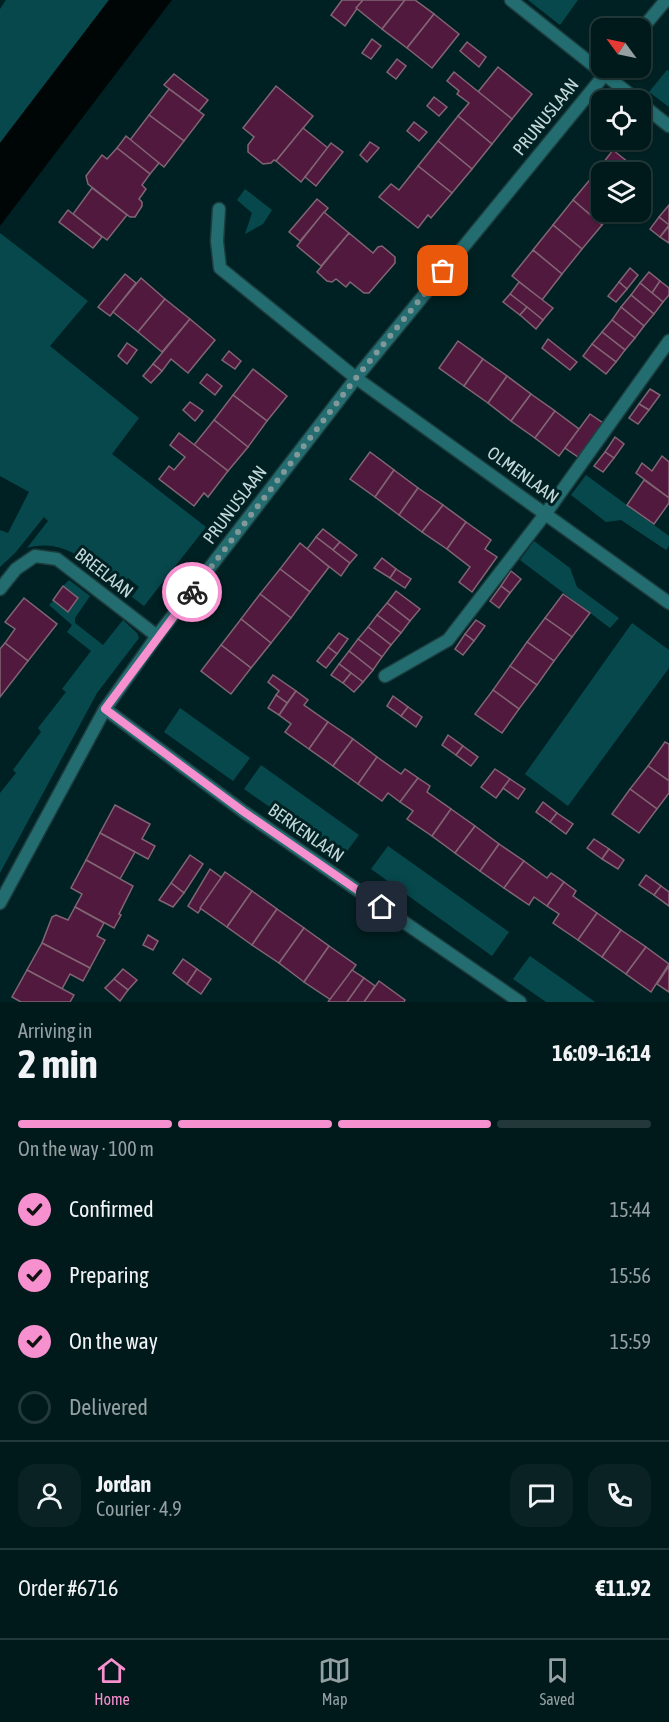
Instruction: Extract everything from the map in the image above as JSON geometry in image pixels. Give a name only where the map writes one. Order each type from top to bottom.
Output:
[{"type":"street","name":"PRUNUSLAAN","points":[[511,0],[591,59]]},
{"type":"street","points":[[651,18],[666,0]]},
{"type":"street","name":"PRUNUSLAAN","points":[[0,903],[105,709],[157,636],[356,378],[601,78]]},
{"type":"street","points":[[614,78],[627,90]]},
{"type":"street","points":[[651,112],[669,126]]},
{"type":"street","points":[[219,209],[217,241],[220,268],[356,378]]},
{"type":"street","points":[[385,676],[447,640],[546,513],[669,341]]},
{"type":"street","name":"OLMENLAAN","points":[[356,378],[669,603]]},
{"type":"street","name":"BREELAAN","points":[[0,589],[16,569],[35,556],[57,560],[157,636]]},
{"type":"street","name":"BERKENLAAN","points":[[105,709],[244,812],[520,1002]]},
{"type":"shaded area","points":[[6,0],[109,0],[0,143],[0,9]]},
{"type":"shaded area","points":[[109,0],[172,0],[0,226],[0,143]]},
{"type":"shaded area","points":[[528,0],[578,0],[560,25]]},
{"type":"shaded area","points":[[667,70],[669,71],[669,107],[651,94],[651,90]]},
{"type":"shaded area","points":[[245,189],[272,210],[263,224],[245,234],[252,213],[237,200]]},
{"type":"shaded area","points":[[0,233],[88,301],[50,346],[139,418],[112,454],[206,527],[144,606],[132,597],[139,587],[128,578],[120,588],[89,563],[66,550],[41,546],[27,548],[48,521],[44,517],[15,553],[0,567],[0,530],[8,533],[29,492],[0,476]]},
{"type":"shaded area","points":[[586,475],[669,536],[669,546],[666,550],[621,520],[606,522],[571,495]]},
{"type":"shaded area","points":[[534,541],[570,568],[577,587],[619,618],[610,628],[520,560]]},
{"type":"shaded area","points":[[69,580],[90,596],[75,618],[75,623],[103,645],[123,620],[137,633],[139,638],[97,693],[0,873],[0,793],[16,773],[13,770],[41,732],[38,728],[66,692],[62,689],[91,651],[67,632],[72,625],[49,605],[53,601],[68,612],[78,598],[63,586]]},
{"type":"shaded area","points":[[632,623],[669,650],[669,668],[568,806],[525,774]]},
{"type":"shaded area","points":[[180,708],[250,758],[233,781],[164,732]]},
{"type":"shaded area","points":[[261,765],[359,835],[342,858],[244,789]]},
{"type":"shaded area","points":[[388,846],[509,932],[492,956],[371,869]]},
{"type":"shaded area","points":[[530,956],[595,1002],[546,1002],[513,979]]},
{"type":"building","points":[[342,0],[363,0],[345,26],[331,15]]},
{"type":"building","points":[[363,0],[405,0],[382,29],[356,8]]},
{"type":"building","points":[[405,0],[415,0],[434,14],[407,48],[382,29]]},
{"type":"building","points":[[434,14],[459,34],[432,68],[407,48]]},
{"type":"building","points":[[372,39],[381,46],[371,59],[362,53]]},
{"type":"building","points":[[467,42],[486,57],[479,67],[460,51]]},
{"type":"building","points":[[397,59],[406,66],[396,79],[387,72]]},
{"type":"building","points":[[498,67],[532,94],[512,119],[478,92]]},
{"type":"building","points":[[454,72],[512,119],[492,144],[458,116],[469,103],[457,94],[459,91],[447,81]]},
{"type":"building","points":[[174,74],[208,100],[199,111],[164,85]]},
{"type":"building","points":[[276,86],[313,116],[276,161],[263,164],[248,152],[248,145],[254,137],[243,128]]},
{"type":"building","points":[[169,89],[204,115],[184,141],[149,115]]},
{"type":"building","points":[[434,97],[447,107],[439,116],[427,106]]},
{"type":"building","points":[[149,115],[184,141],[164,167],[130,140]]},
{"type":"building","points":[[458,116],[492,144],[472,169],[438,141]]},
{"type":"building","points":[[414,122],[427,132],[419,141],[407,131]]},
{"type":"building","points":[[303,128],[328,148],[301,182],[276,161]]},
{"type":"building","points":[[126,136],[159,163],[150,174],[117,148]]},
{"type":"building","points":[[438,141],[472,169],[452,193],[418,166]]},
{"type":"building","points":[[370,142],[379,148],[367,162],[360,155]]},
{"type":"building","points":[[331,143],[343,152],[316,186],[305,177]]},
{"type":"building","points":[[117,148],[150,174],[142,185],[146,189],[139,199],[142,206],[135,217],[130,217],[88,184],[86,176],[102,155],[107,159]]},
{"type":"building","points":[[613,150],[628,162],[604,162]]},
{"type":"building","points":[[418,166],[452,193],[431,218],[428,215],[418,228],[379,197],[391,184],[399,190]]},
{"type":"building","points":[[591,178],[591,216],[573,200]]},
{"type":"building","points":[[92,188],[127,215],[107,240],[73,214]]},
{"type":"building","points":[[317,199],[328,208],[300,241],[289,232]]},
{"type":"building","points":[[573,200],[591,216],[591,222],[599,222],[602,225],[582,249],[553,225]]},
{"type":"building","points":[[669,205],[669,225],[659,217]]},
{"type":"building","points":[[68,210],[102,237],[93,248],[59,222]]},
{"type":"building","points":[[324,212],[349,233],[321,266],[297,246]]},
{"type":"building","points":[[659,217],[669,225],[660,237],[650,229]]},
{"type":"building","points":[[553,225],[582,249],[562,274],[533,250]]},
{"type":"building","points":[[669,226],[669,243],[660,237]]},
{"type":"building","points":[[349,233],[373,253],[382,246],[395,257],[395,263],[369,293],[364,293],[350,282],[346,287],[336,279],[332,282],[327,281],[317,272]]},
{"type":"building","points":[[533,250],[562,274],[542,300],[512,276]]},
{"type":"building","points":[[630,268],[638,275],[627,289],[619,282]]},
{"type":"building","points":[[649,272],[660,281],[652,293],[640,283]]},
{"type":"building","points":[[125,274],[136,283],[110,316],[98,307]]},
{"type":"building","points":[[141,278],[165,299],[138,332],[113,312]]},
{"type":"building","points":[[660,281],[669,288],[669,295],[663,302],[652,293]]},
{"type":"building","points":[[519,282],[553,308],[543,320],[510,294]]},
{"type":"building","points":[[619,282],[627,289],[616,302],[608,296]]},
{"type":"building","points":[[640,283],[663,302],[654,314],[631,295]]},
{"type":"building","points":[[510,294],[527,307],[520,315],[503,302]]},
{"type":"building","points":[[631,295],[654,314],[644,326],[621,307]]},
{"type":"building","points":[[165,299],[190,319],[162,352],[138,332]]},
{"type":"building","points":[[527,307],[543,320],[536,329],[520,315]]},
{"type":"building","points":[[621,307],[644,326],[635,338],[612,320]]},
{"type":"building","points":[[190,319],[215,340],[188,373],[171,359],[162,371],[153,364]]},
{"type":"building","points":[[612,320],[635,338],[625,350],[602,332]]},
{"type":"building","points":[[602,332],[625,350],[616,362],[592,344]]},
{"type":"building","points":[[548,339],[577,362],[570,370],[542,348]]},
{"type":"building","points":[[458,341],[483,359],[464,386],[439,368]]},
{"type":"building","points":[[127,343],[137,350],[127,364],[118,356]]},
{"type":"building","points":[[592,344],[616,362],[606,374],[583,356]]},
{"type":"building","points":[[229,351],[241,361],[235,369],[222,360]]},
{"type":"building","points":[[483,359],[507,376],[488,403],[464,386]]},
{"type":"building","points":[[153,364],[162,371],[151,383],[143,376]]},
{"type":"building","points":[[253,369],[287,396],[267,421],[233,395]]},
{"type":"building","points":[[207,374],[222,386],[215,395],[200,383]]},
{"type":"building","points":[[507,376],[531,394],[511,421],[488,403]]},
{"type":"building","points":[[650,389],[660,395],[649,410],[639,404]]},
{"type":"building","points":[[531,394],[555,411],[535,438],[511,421]]},
{"type":"building","points":[[233,395],[267,421],[248,447],[214,420]]},
{"type":"building","points":[[190,402],[203,411],[195,421],[183,410]]},
{"type":"building","points":[[639,404],[649,410],[638,424],[629,418]]},
{"type":"building","points":[[555,411],[579,429],[559,456],[535,438]]},
{"type":"building","points":[[590,414],[603,423],[578,457],[565,448]]},
{"type":"building","points":[[214,420],[248,447],[228,471],[194,445]]},
{"type":"building","points":[[179,433],[228,471],[208,497],[204,493],[194,506],[159,479],[169,466],[174,470],[185,457],[170,445]]},
{"type":"building","points":[[615,437],[624,444],[614,458],[605,452]]},
{"type":"building","points":[[370,452],[394,470],[375,497],[350,479]]},
{"type":"building","points":[[605,452],[614,458],[603,472],[594,466]]},
{"type":"building","points":[[662,456],[669,462],[669,498],[636,473],[642,463],[652,471]]},
{"type":"building","points":[[394,470],[418,488],[399,515],[375,497]]},
{"type":"building","points":[[644,480],[669,498],[669,503],[654,524],[627,505]]},
{"type":"building","points":[[418,488],[443,505],[422,532],[399,515]]},
{"type":"building","points":[[443,505],[466,522],[447,549],[422,532]]},
{"type":"building","points":[[466,522],[491,540],[485,549],[497,557],[472,592],[459,582],[470,567],[447,549]]},
{"type":"building","points":[[323,529],[340,542],[333,550],[316,537]]},
{"type":"building","points":[[316,537],[350,563],[341,576],[307,549]]},
{"type":"building","points":[[340,542],[357,555],[350,563],[333,550]]},
{"type":"building","points":[[300,543],[329,567],[310,592],[280,569]]},
{"type":"building","points":[[382,558],[396,569],[390,578],[374,568]]},
{"type":"building","points":[[280,569],[310,592],[291,618],[260,594]]},
{"type":"building","points":[[396,569],[411,579],[405,588],[390,578]]},
{"type":"building","points":[[511,571],[521,579],[510,593],[501,586]]},
{"type":"building","points":[[63,586],[78,598],[68,612],[53,600]]},
{"type":"building","points":[[501,586],[510,593],[499,608],[490,601]]},
{"type":"building","points":[[396,591],[420,609],[410,621],[387,603]]},
{"type":"building","points":[[260,594],[291,618],[271,643],[241,619]]},
{"type":"building","points":[[563,594],[590,613],[572,637],[545,618]]},
{"type":"building","points":[[24,598],[57,624],[28,661],[5,643],[15,629],[5,622]]},
{"type":"building","points":[[387,603],[410,621],[401,633],[377,615]]},
{"type":"building","points":[[377,615],[401,633],[391,645],[368,627]]},
{"type":"building","points":[[545,618],[572,637],[554,661],[527,642]]},
{"type":"building","points":[[241,619],[271,643],[251,668],[221,645]]},
{"type":"building","points":[[476,620],[485,626],[474,641],[465,634]]},
{"type":"building","points":[[368,627],[391,645],[382,657],[358,639]]},
{"type":"building","points":[[339,633],[348,639],[337,654],[328,647]]},
{"type":"building","points":[[465,634],[474,641],[463,655],[455,649]]},
{"type":"building","points":[[358,639],[382,657],[373,670],[349,651]]},
{"type":"building","points":[[527,642],[554,661],[537,685],[510,666]]},
{"type":"building","points":[[5,643],[28,661],[0,697],[0,649]]},
{"type":"building","points":[[221,645],[251,668],[231,694],[201,671]]},
{"type":"building","points":[[328,647],[337,654],[326,668],[317,661]]},
{"type":"building","points":[[349,651],[373,670],[363,682],[339,664]]},
{"type":"building","points":[[339,664],[351,673],[343,683],[331,675]]},
{"type":"building","points":[[510,666],[537,685],[519,709],[493,690]]},
{"type":"building","points":[[351,673],[363,682],[354,692],[343,683]]},
{"type":"building","points":[[273,675],[296,691],[287,703],[276,695],[279,691],[268,682]]},
{"type":"building","points":[[493,690],[519,709],[502,733],[475,714]]},
{"type":"building","points":[[296,691],[308,700],[304,705],[328,722],[309,749],[285,732],[291,724],[279,715]]},
{"type":"building","points":[[276,695],[287,703],[279,715],[268,708]]},
{"type":"building","points":[[393,696],[408,707],[401,716],[387,706]]},
{"type":"building","points":[[408,707],[422,717],[416,727],[401,716]]},
{"type":"building","points":[[328,722],[353,739],[333,766],[309,749]]},
{"type":"building","points":[[448,735],[463,746],[456,755],[442,745]]},
{"type":"building","points":[[353,739],[377,757],[358,784],[333,766]]},
{"type":"building","points":[[665,742],[669,744],[669,781],[648,766]]},
{"type":"building","points":[[463,746],[478,757],[471,766],[456,755]]},
{"type":"building","points":[[377,757],[401,774],[405,769],[418,778],[400,802],[388,793],[382,801],[358,784]]},
{"type":"building","points":[[648,766],[669,781],[669,793],[657,809],[630,789]]},
{"type":"building","points":[[495,769],[510,779],[496,798],[481,787]]},
{"type":"building","points":[[418,778],[430,786],[427,792],[451,809],[432,836],[407,819],[413,811],[400,802]]},
{"type":"building","points":[[510,779],[525,789],[518,799],[503,788]]},
{"type":"building","points":[[630,789],[657,809],[639,833],[612,814]]},
{"type":"building","points":[[543,802],[557,813],[550,822],[536,812]]},
{"type":"building","points":[[115,805],[150,824],[142,839],[155,846],[148,859],[100,833]]},
{"type":"building","points":[[451,809],[475,826],[455,853],[432,836]]},
{"type":"building","points":[[557,813],[573,824],[566,834],[550,822]]},
{"type":"building","points":[[475,826],[499,844],[480,871],[455,853]]},
{"type":"building","points":[[100,833],[135,852],[120,879],[86,860]]},
{"type":"building","points":[[594,839],[609,849],[602,859],[587,848]]},
{"type":"building","points":[[499,844],[524,861],[504,888],[480,871]]},
{"type":"building","points":[[609,849],[624,860],[618,869],[602,859]]},
{"type":"building","points":[[190,855],[203,864],[184,893],[171,883]]},
{"type":"building","points":[[86,860],[133,886],[114,928],[75,907],[82,894],[71,888]]},
{"type":"building","points":[[524,861],[547,878],[551,873],[564,882],[547,906],[534,897],[529,905],[504,888]]},
{"type":"building","points":[[210,869],[222,878],[198,913],[188,906]]},
{"type":"building","points":[[225,872],[252,891],[227,927],[200,908]]},
{"type":"building","points":[[646,875],[661,886],[654,895],[639,885]]},
{"type":"building","points":[[564,882],[576,891],[573,896],[597,913],[578,940],[553,923],[559,914],[547,906]]},
{"type":"building","points":[[171,883],[184,893],[173,907],[159,900]]},
{"type":"building","points":[[661,886],[669,892],[669,906],[654,895]]},
{"type":"building","points":[[252,891],[277,909],[252,945],[227,927]]},
{"type":"building","points":[[75,907],[104,923],[97,936],[105,940],[90,968],[42,943],[52,917],[56,915],[68,920]]},
{"type":"building","points":[[277,909],[304,928],[279,963],[252,945]]},
{"type":"building","points":[[597,913],[621,930],[602,957],[578,940]]},
{"type":"building","points":[[304,928],[329,946],[304,982],[279,963]]},
{"type":"building","points":[[621,930],[646,947],[626,974],[602,957]]},
{"type":"building","points":[[148,935],[158,941],[153,950],[143,945]]},
{"type":"building","points":[[42,943],[90,968],[83,981],[70,974],[62,989],[27,970]]},
{"type":"building","points":[[329,946],[356,965],[331,1000],[304,982]]},
{"type":"building","points":[[646,947],[669,964],[651,992],[626,974]]},
{"type":"building","points":[[183,959],[197,969],[187,984],[173,973]]},
{"type":"building","points":[[669,966],[669,992],[657,984]]},
{"type":"building","points":[[123,969],[137,980],[128,990],[114,979]]},
{"type":"building","points":[[197,969],[211,979],[201,994],[187,984]]},
{"type":"building","points":[[27,970],[74,995],[70,1002],[21,1002],[12,997]]},
{"type":"building","points":[[352,970],[364,978],[347,1002],[328,1002]]},
{"type":"building","points":[[364,978],[375,986],[364,1002],[347,1002]]},
{"type":"building","points":[[114,979],[128,990],[120,1001],[105,988]]},
{"type":"building","points":[[379,981],[405,1000],[404,1002],[364,1002]]},
{"type":"way so far","points":[[192,592],[356,378],[443,271]]},
{"type":"route","points":[[192,592],[157,636],[105,709],[244,812],[382,907]]}]
